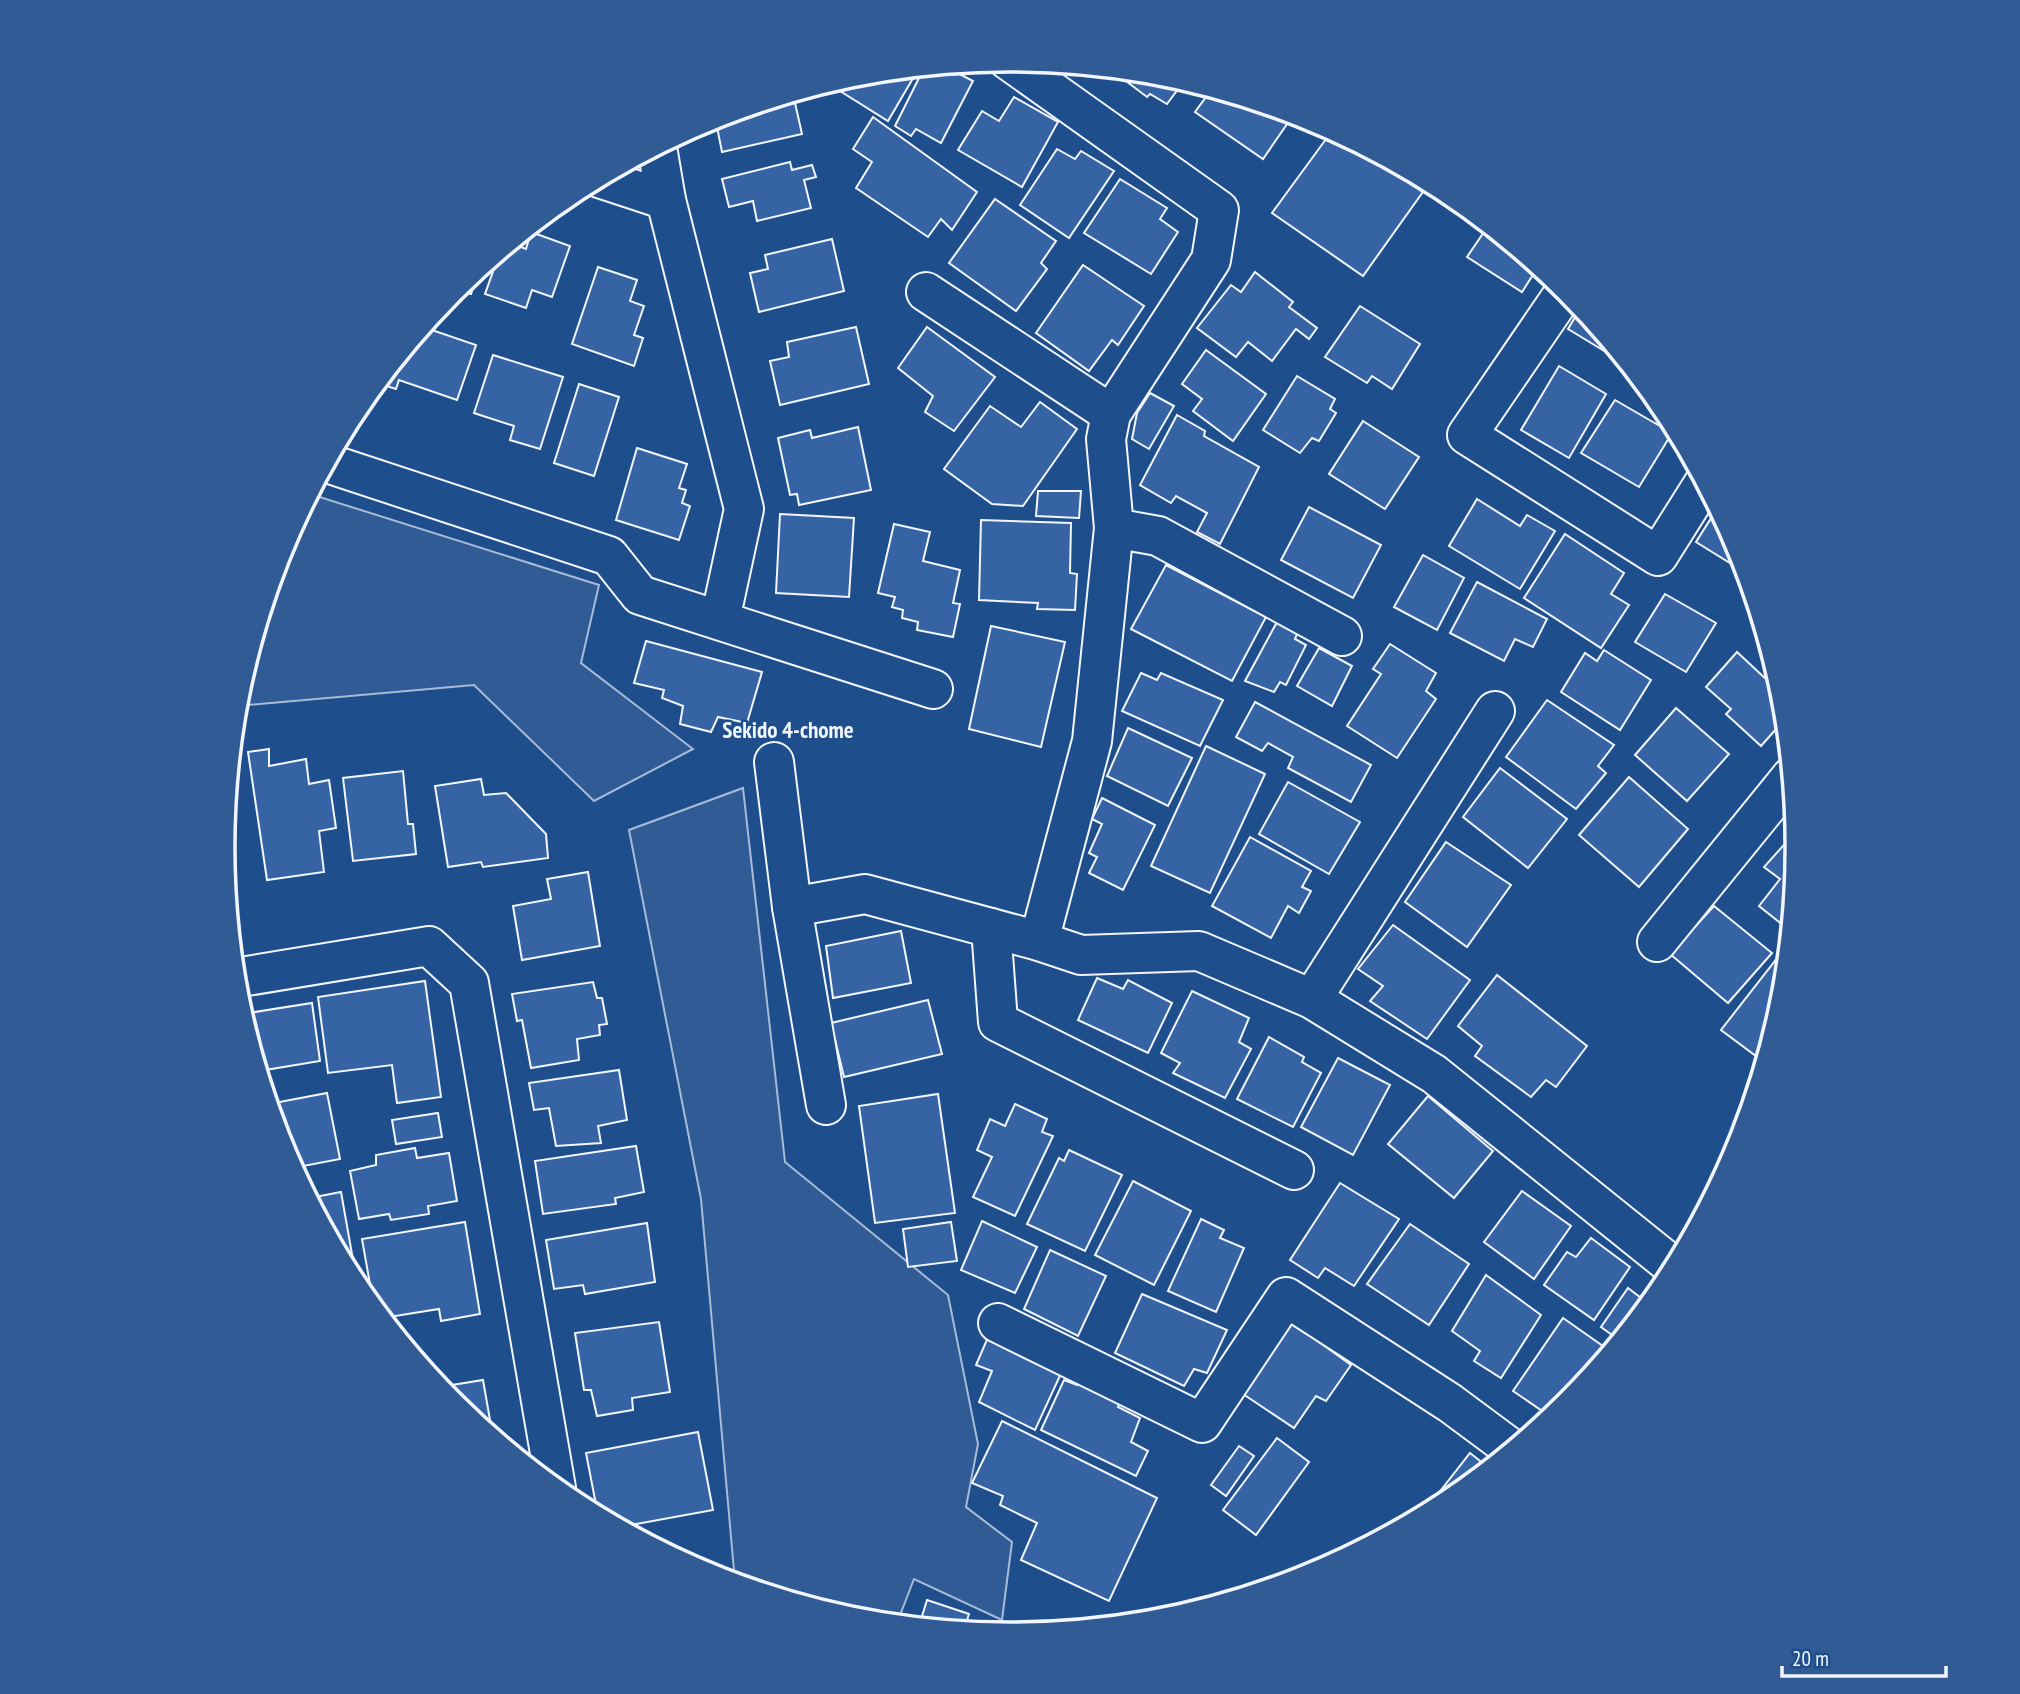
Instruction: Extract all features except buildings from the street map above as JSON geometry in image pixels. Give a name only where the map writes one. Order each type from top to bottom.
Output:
[{"type":"street","points":[[1025,72],[1219,210],[1211,260],[1111,414],[1106,439],[1114,528],[1092,741],[1039,941]]},
{"type":"street","points":[[659,156],[666,200],[744,509],[720,620]]},
{"type":"street","points":[[612,182],[666,200]]},
{"type":"street","points":[[926,292],[1111,414]]},
{"type":"street","points":[[1559,300],[1467,435],[1658,556],[1698,492]]},
{"type":"street","points":[[335,466],[610,556],[640,595],[933,689]]},
{"type":"street","points":[[1114,528],[1158,536],[1342,636]]},
{"type":"street","points":[[1312,999],[1496,711]]},
{"type":"street","points":[[774,762],[792,907],[827,1105]]},
{"type":"street","points":[[1657,942],[1783,787]]},
{"type":"street","points":[[792,907],[865,894],[1081,955],[1199,951],[1312,999],[1434,1074],[1666,1260]]},
{"type":"street","points":[[991,928],[998,1022],[1294,1170]]},
{"type":"street","points":[[246,976],[429,946],[469,983],[553,1473]]},
{"type":"street","points":[[999,1323],[1202,1423],[1286,1297],[1450,1403],[1505,1443]]},
{"type":"shaded area","points":[[319,497],[599,585],[581,663],[693,749],[594,801],[474,685],[248,705],[261,646],[276,598],[294,550]]},
{"type":"shaded area","points":[[743,788],[785,1162],[948,1295],[978,1444],[966,1507],[1012,1542],[1002,1620],[914,1579],[900,1614],[809,1596],[734,1571],[701,1199],[629,830]]},
{"type":"district","name":"Sekido 4-chome","points":[[788,730]]}]
